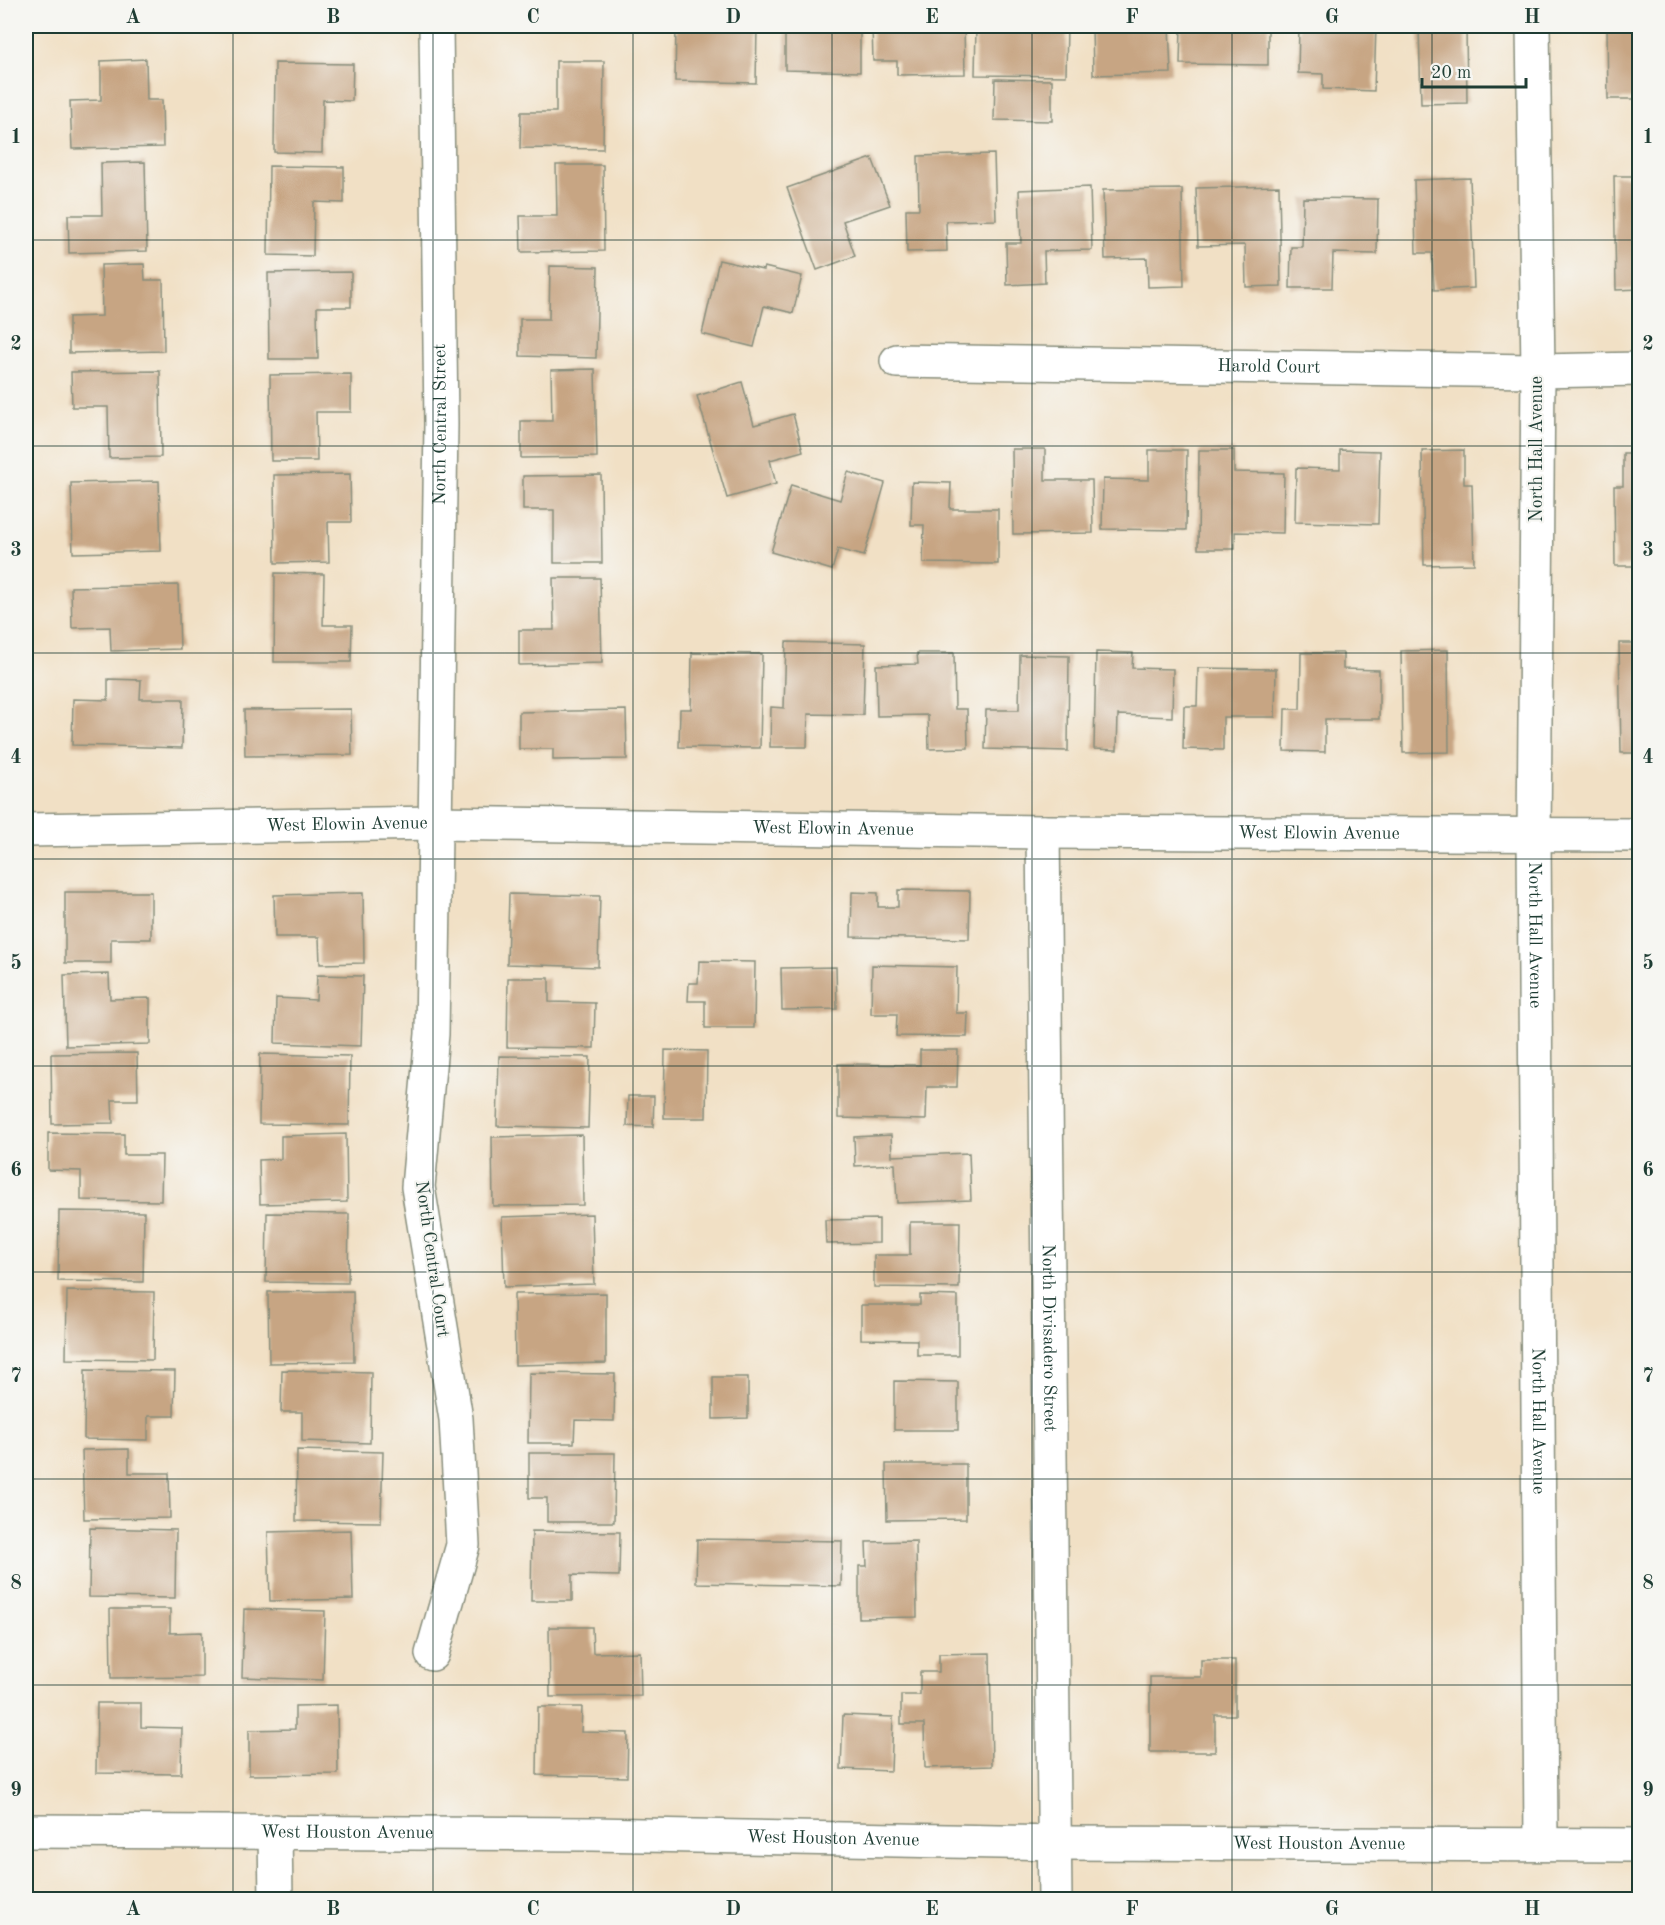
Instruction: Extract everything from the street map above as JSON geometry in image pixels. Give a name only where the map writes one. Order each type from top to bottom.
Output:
[{"type":"street","name":"North Central Street","points":[[435,823],[441,424],[436,26]]},
{"type":"street","name":"North Hall Avenue","points":[[1533,26],[1538,371],[1534,836],[1541,1844]]},
{"type":"street","name":"Harold Court","points":[[897,361],[1538,371],[1640,369]]},
{"type":"street","name":"West Elowin Avenue","points":[[26,830],[435,823],[1043,832],[1640,835]]},
{"type":"street","name":"North Central Court","points":[[432,1654],[463,1545],[456,1419],[418,1188],[432,1034],[435,823]]},
{"type":"street","name":"North Divisadero Street","points":[[1043,832],[1055,1899]]},
{"type":"street","name":"West Houston Avenue","points":[[26,1831],[593,1834],[1056,1843],[1640,1845]]},
{"type":"street","points":[[275,1831],[276,1899]]},
{"type":"building","points":[[676,26],[757,26],[756,83],[675,81]]},
{"type":"building","points":[[785,26],[860,26],[860,72],[785,70]]},
{"type":"building","points":[[872,26],[964,26],[965,74],[897,75],[897,61],[873,61]]},
{"type":"building","points":[[976,26],[1067,26],[1066,76],[975,75]]},
{"type":"building","points":[[1092,26],[1169,26],[1171,73],[1093,75]]},
{"type":"building","points":[[1181,26],[1268,26],[1268,65],[1180,64]]},
{"type":"building","points":[[1299,26],[1376,26],[1374,91],[1323,89],[1323,74],[1298,73]]},
{"type":"building","points":[[1419,26],[1466,26],[1467,103],[1421,104]]},
{"type":"building","points":[[1607,26],[1640,26],[1640,99],[1608,99]]},
{"type":"building","points":[[146,59],[147,100],[162,100],[163,147],[72,149],[70,101],[101,100],[101,61]]},
{"type":"building","points":[[556,61],[604,61],[603,149],[520,148],[521,112],[556,112]]},
{"type":"building","points":[[275,63],[353,64],[352,101],[323,100],[322,153],[274,152]]},
{"type":"building","points":[[995,79],[1052,80],[1052,121],[994,120]]},
{"type":"building","points":[[994,154],[996,220],[946,221],[947,251],[907,252],[906,209],[919,209],[918,156]]},
{"type":"building","points":[[872,158],[890,205],[843,221],[855,256],[817,270],[787,188]]},
{"type":"building","points":[[145,162],[147,251],[69,253],[68,215],[102,215],[101,163]]},
{"type":"building","points":[[556,165],[603,165],[604,251],[521,252],[520,216],[557,216]]},
{"type":"building","points":[[269,166],[344,167],[344,203],[314,202],[313,256],[268,255]]},
{"type":"building","points":[[1614,176],[1640,176],[1640,289],[1616,290]]},
{"type":"building","points":[[1470,178],[1474,288],[1434,290],[1432,253],[1416,253],[1414,180]]},
{"type":"building","points":[[1279,186],[1281,286],[1246,287],[1245,245],[1198,246],[1196,188]]},
{"type":"building","points":[[1090,187],[1092,250],[1044,251],[1045,283],[1007,285],[1006,243],[1021,243],[1019,190]]},
{"type":"building","points":[[1182,189],[1184,286],[1148,287],[1147,258],[1105,259],[1103,190]]},
{"type":"building","points":[[1303,198],[1378,199],[1377,254],[1333,253],[1332,288],[1290,288],[1291,247],[1302,247]]},
{"type":"building","points":[[719,260],[802,276],[793,313],[764,306],[754,347],[702,334]]},
{"type":"building","points":[[144,264],[145,280],[163,280],[164,351],[69,353],[69,317],[102,316],[101,265]]},
{"type":"building","points":[[550,266],[598,267],[596,358],[520,356],[520,319],[549,319]]},
{"type":"building","points":[[351,272],[351,307],[317,307],[318,359],[269,359],[268,273]]},
{"type":"building","points":[[595,369],[597,457],[521,458],[521,421],[552,421],[551,370]]},
{"type":"building","points":[[160,371],[161,457],[109,458],[108,407],[72,407],[71,372]]},
{"type":"building","points":[[351,374],[351,412],[316,412],[317,461],[271,461],[270,375]]},
{"type":"building","points":[[742,382],[754,425],[793,414],[803,451],[770,460],[776,484],[727,498],[697,396]]},
{"type":"building","points":[[1012,449],[1045,449],[1045,480],[1092,480],[1093,533],[1013,534]]},
{"type":"building","points":[[1149,450],[1187,450],[1186,530],[1102,529],[1103,479],[1149,480]]},
{"type":"building","points":[[1199,450],[1234,450],[1234,472],[1284,473],[1283,533],[1235,532],[1235,549],[1198,549]]},
{"type":"building","points":[[1340,450],[1380,451],[1378,524],[1295,522],[1296,468],[1340,469]]},
{"type":"building","points":[[1464,450],[1464,484],[1472,484],[1474,564],[1424,565],[1422,451]]},
{"type":"building","points":[[1623,453],[1640,453],[1640,566],[1615,566],[1614,486],[1623,486]]},
{"type":"building","points":[[848,472],[885,483],[864,556],[838,549],[832,570],[771,552],[791,485],[840,500]]},
{"type":"building","points":[[350,474],[351,522],[328,522],[329,562],[275,563],[274,475]]},
{"type":"building","points":[[601,475],[602,563],[554,563],[554,510],[523,510],[523,476]]},
{"type":"building","points":[[159,481],[161,551],[73,553],[71,483]]},
{"type":"building","points":[[912,482],[951,483],[950,509],[998,509],[998,564],[923,563],[924,525],[911,525]]},
{"type":"building","points":[[275,573],[324,574],[323,625],[352,625],[351,662],[274,662]]},
{"type":"building","points":[[553,578],[600,578],[602,663],[519,665],[519,630],[554,630]]},
{"type":"building","points":[[178,585],[180,649],[111,651],[110,627],[72,628],[71,587]]},
{"type":"building","points":[[786,642],[865,644],[863,715],[808,714],[807,747],[770,747],[771,707],[784,708]]},
{"type":"building","points":[[1619,643],[1640,643],[1640,753],[1621,753]]},
{"type":"building","points":[[1448,650],[1449,752],[1403,753],[1401,651]]},
{"type":"building","points":[[1096,652],[1133,653],[1132,668],[1173,669],[1172,717],[1118,715],[1117,750],[1094,749]]},
{"type":"building","points":[[692,653],[762,654],[760,748],[679,747],[680,709],[691,709]]},
{"type":"building","points":[[917,653],[954,653],[955,709],[967,709],[968,748],[929,749],[928,715],[877,716],[876,665],[918,664]]},
{"type":"building","points":[[1301,653],[1343,653],[1343,669],[1379,670],[1379,719],[1325,719],[1325,752],[1284,751],[1285,709],[1300,709]]},
{"type":"building","points":[[1020,655],[1069,656],[1068,751],[985,749],[986,710],[1019,710]]},
{"type":"building","points":[[1198,668],[1276,669],[1275,717],[1223,717],[1223,750],[1183,749],[1184,706],[1197,706]]},
{"type":"building","points":[[108,679],[141,680],[140,699],[183,699],[182,748],[72,745],[73,699],[108,700]]},
{"type":"building","points":[[351,709],[352,755],[245,756],[244,710]]},
{"type":"building","points":[[626,710],[627,759],[553,760],[553,749],[519,749],[519,712]]},
{"type":"building","points":[[898,890],[970,891],[969,939],[851,937],[852,892],[878,893],[878,907],[898,907]]},
{"type":"building","points":[[65,892],[151,892],[151,939],[111,939],[111,963],[65,963]]},
{"type":"building","points":[[363,893],[364,963],[320,964],[319,937],[275,937],[274,895]]},
{"type":"building","points":[[509,894],[600,896],[598,967],[507,964]]},
{"type":"building","points":[[699,961],[755,962],[754,1028],[705,1028],[705,1001],[688,1001],[689,983],[698,983]]},
{"type":"building","points":[[872,965],[957,967],[956,1013],[968,1013],[967,1037],[896,1036],[897,1014],[871,1014]]},
{"type":"building","points":[[836,967],[837,1009],[782,1010],[781,968]]},
{"type":"building","points":[[109,974],[110,999],[150,998],[150,1044],[66,1046],[64,975]]},
{"type":"building","points":[[317,975],[363,976],[361,1046],[275,1043],[276,998],[316,1000]]},
{"type":"building","points":[[508,978],[549,978],[549,1002],[595,1003],[594,1048],[507,1047]]},
{"type":"building","points":[[665,1050],[707,1051],[706,1118],[664,1118]]},
{"type":"building","points":[[920,1050],[958,1050],[957,1087],[927,1087],[926,1120],[838,1118],[838,1064],[920,1065]]},
{"type":"building","points":[[137,1053],[138,1100],[112,1100],[113,1123],[52,1124],[51,1054]]},
{"type":"building","points":[[260,1054],[350,1056],[349,1125],[259,1124]]},
{"type":"building","points":[[499,1056],[590,1057],[588,1128],[497,1126]]},
{"type":"building","points":[[628,1096],[654,1096],[653,1127],[627,1126]]},
{"type":"building","points":[[48,1133],[124,1134],[124,1155],[162,1155],[161,1201],[81,1200],[81,1171],[48,1170]]},
{"type":"building","points":[[346,1134],[347,1202],[260,1204],[259,1160],[281,1159],[281,1136]]},
{"type":"building","points":[[582,1135],[583,1205],[493,1206],[492,1137]]},
{"type":"building","points":[[891,1135],[892,1156],[969,1153],[971,1200],[897,1203],[895,1164],[855,1166],[854,1137]]},
{"type":"building","points":[[59,1211],[144,1212],[143,1282],[58,1281]]},
{"type":"building","points":[[267,1213],[349,1214],[348,1283],[266,1282]]},
{"type":"building","points":[[592,1214],[594,1284],[504,1287],[502,1217]]},
{"type":"building","points":[[879,1219],[879,1243],[826,1244],[825,1220]]},
{"type":"building","points":[[910,1222],[960,1222],[959,1288],[874,1287],[874,1255],[910,1255]]},
{"type":"building","points":[[67,1291],[154,1292],[153,1360],[66,1359]]},
{"type":"building","points":[[353,1291],[354,1362],[269,1363],[268,1292]]},
{"type":"building","points":[[606,1293],[606,1363],[515,1365],[514,1294]]},
{"type":"building","points":[[920,1295],[958,1296],[958,1355],[917,1355],[917,1340],[861,1339],[861,1305],[920,1305]]},
{"type":"building","points":[[85,1370],[175,1371],[174,1416],[148,1416],[148,1440],[84,1439]]},
{"type":"building","points":[[282,1370],[371,1372],[370,1443],[302,1441],[302,1412],[281,1412]]},
{"type":"building","points":[[529,1373],[615,1374],[614,1421],[575,1420],[574,1443],[528,1443]]},
{"type":"building","points":[[713,1377],[748,1377],[748,1418],[713,1419]]},
{"type":"building","points":[[894,1381],[958,1382],[958,1430],[894,1430]]},
{"type":"building","points":[[129,1449],[129,1473],[169,1473],[170,1518],[84,1519],[82,1450]]},
{"type":"building","points":[[297,1450],[383,1452],[381,1522],[296,1521]]},
{"type":"building","points":[[529,1453],[615,1453],[614,1522],[547,1522],[547,1498],[529,1498]]},
{"type":"building","points":[[886,1464],[966,1464],[966,1519],[887,1520]]},
{"type":"building","points":[[90,1528],[176,1530],[175,1598],[89,1597]]},
{"type":"building","points":[[351,1530],[353,1599],[270,1601],[268,1532]]},
{"type":"building","points":[[532,1531],[620,1532],[619,1576],[572,1575],[572,1601],[531,1601]]},
{"type":"building","points":[[697,1539],[842,1541],[841,1586],[696,1583]]},
{"type":"building","points":[[916,1541],[917,1617],[859,1618],[859,1566],[867,1566],[866,1542]]},
{"type":"building","points":[[110,1609],[170,1609],[170,1633],[202,1632],[202,1677],[111,1678]]},
{"type":"building","points":[[244,1609],[325,1611],[323,1680],[242,1677]]},
{"type":"building","points":[[549,1627],[592,1627],[593,1653],[640,1652],[641,1696],[550,1697]]},
{"type":"building","points":[[990,1653],[992,1766],[925,1768],[924,1724],[901,1724],[901,1695],[920,1695],[920,1672],[939,1672],[939,1654]]},
{"type":"building","points":[[1201,1660],[1235,1660],[1235,1715],[1215,1715],[1215,1752],[1150,1752],[1150,1677],[1201,1677]]},
{"type":"building","points":[[97,1703],[141,1703],[141,1727],[182,1728],[181,1774],[96,1773]]},
{"type":"building","points":[[337,1705],[338,1774],[249,1775],[249,1730],[295,1729],[295,1706]]},
{"type":"building","points":[[538,1707],[582,1707],[581,1732],[628,1733],[627,1777],[537,1775]]},
{"type":"building","points":[[843,1715],[893,1717],[891,1771],[841,1769]]}]
